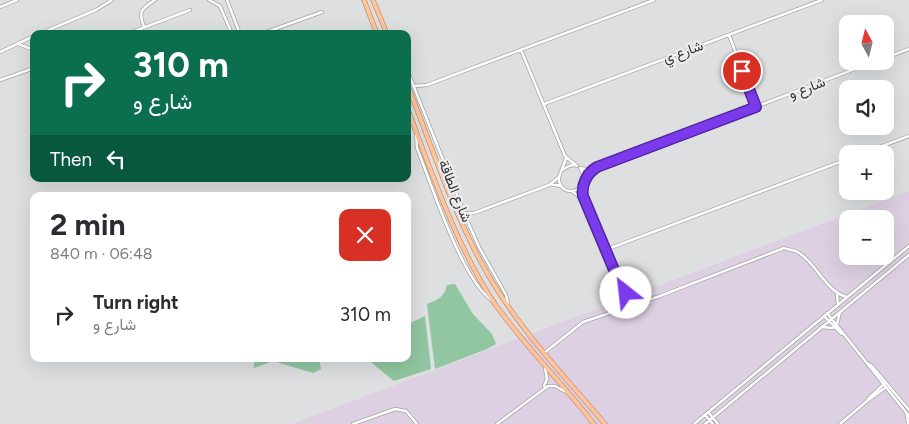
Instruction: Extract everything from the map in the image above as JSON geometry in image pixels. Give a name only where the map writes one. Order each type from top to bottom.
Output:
[{"type":"main road","points":[[364,0],[375,30]]},
{"type":"main road","points":[[373,0],[385,30]]},
{"type":"main road","name":"شارع الطاقة","points":[[411,94],[466,233],[490,279],[544,353],[604,424]]},
{"type":"main road","name":"شارع الطاقة","points":[[411,119],[458,236],[495,303],[545,366],[594,423]]},
{"type":"street","points":[[0,6],[17,0]]},
{"type":"street","points":[[49,30],[92,12],[112,0]]},
{"type":"street","points":[[144,27],[141,18],[142,12],[145,6],[155,0]]},
{"type":"street","points":[[210,0],[220,6],[230,30]]},
{"type":"street","points":[[227,0],[238,30]]},
{"type":"street","points":[[413,86],[427,85],[654,0]]},
{"type":"street","name":"شارع ي","points":[[544,104],[822,0]]},
{"type":"street","points":[[137,30],[190,10]]},
{"type":"street","points":[[272,30],[322,12]]},
{"type":"street","points":[[729,35],[756,107]]},
{"type":"street","points":[[0,52],[30,38]]},
{"type":"street","points":[[17,43],[30,48]]},
{"type":"street","points":[[894,55],[909,49]]},
{"type":"street","points":[[521,50],[566,156],[583,171],[586,179],[582,193],[617,277],[626,290],[626,294],[623,297],[617,293],[617,277]]},
{"type":"street","points":[[0,80],[30,69]]},
{"type":"street","name":"شارع و","points":[[586,179],[590,171],[597,167],[853,70]]},
{"type":"street","name":"شارع الطاقة","points":[[411,80],[467,220],[483,255],[506,295],[509,307]]},
{"type":"street","points":[[416,94],[427,85]]},
{"type":"street","points":[[885,145],[909,136]]},
{"type":"street","points":[[467,220],[474,213],[549,185],[559,177],[566,156]]},
{"type":"street","points":[[605,250],[839,162]]},
{"type":"street","points":[[562,170],[568,166],[578,167]]},
{"type":"street","name":"شارع و","points":[[578,167],[585,169],[597,167]]},
{"type":"street","points":[[559,177],[562,186]]},
{"type":"street","points":[[549,185],[562,186],[579,195],[585,202]]},
{"type":"street","points":[[572,191],[583,186]]},
{"type":"street","points":[[464,212],[474,213]]},
{"type":"street","points":[[694,424],[909,246]]},
{"type":"street","points":[[544,353],[583,322],[660,296],[784,248],[798,253],[838,295],[847,297]]},
{"type":"street","points":[[705,424],[909,255]]},
{"type":"street","points":[[838,295],[838,305]]},
{"type":"street","points":[[836,327],[840,311]]},
{"type":"street","points":[[827,313],[832,318],[836,327]]},
{"type":"street","points":[[824,316],[844,335],[867,363],[872,366],[908,413],[908,424]]},
{"type":"street","points":[[820,328],[826,326],[836,327]]},
{"type":"street","points":[[793,342],[798,346]]},
{"type":"street","points":[[543,388],[547,379],[545,366]]},
{"type":"street","points":[[840,424],[884,384]]},
{"type":"street","points":[[497,424],[543,388],[551,385],[567,392]]},
{"type":"street","points":[[738,387],[743,392]]},
{"type":"street","points":[[867,401],[887,387]]},
{"type":"street","points":[[353,424],[392,410],[401,410],[408,414],[417,424]]},
{"type":"street","points":[[718,424],[720,411]]},
{"type":"street","points":[[708,412],[718,424]]},
{"type":"street","points":[[705,414],[712,424]]},
{"type":"shaded area","points":[[909,191],[909,424],[292,424],[839,217],[839,265],[894,265],[894,210],[859,210],[885,200],[894,200],[894,197]]},
{"type":"green space","points":[[455,284],[473,314],[492,334],[496,344],[435,369],[427,304],[440,297],[445,292],[447,285]]},
{"type":"green space","points":[[425,316],[431,369],[394,381],[371,362],[411,362],[411,323]]},
{"type":"green space","points":[[254,362],[270,362],[254,368]]},
{"type":"green space","points":[[276,362],[320,362],[321,369],[313,373]]},
{"type":"route","points":[[626,293],[627,291],[617,277],[582,193],[587,175],[597,167],[756,107],[742,71]]}]
